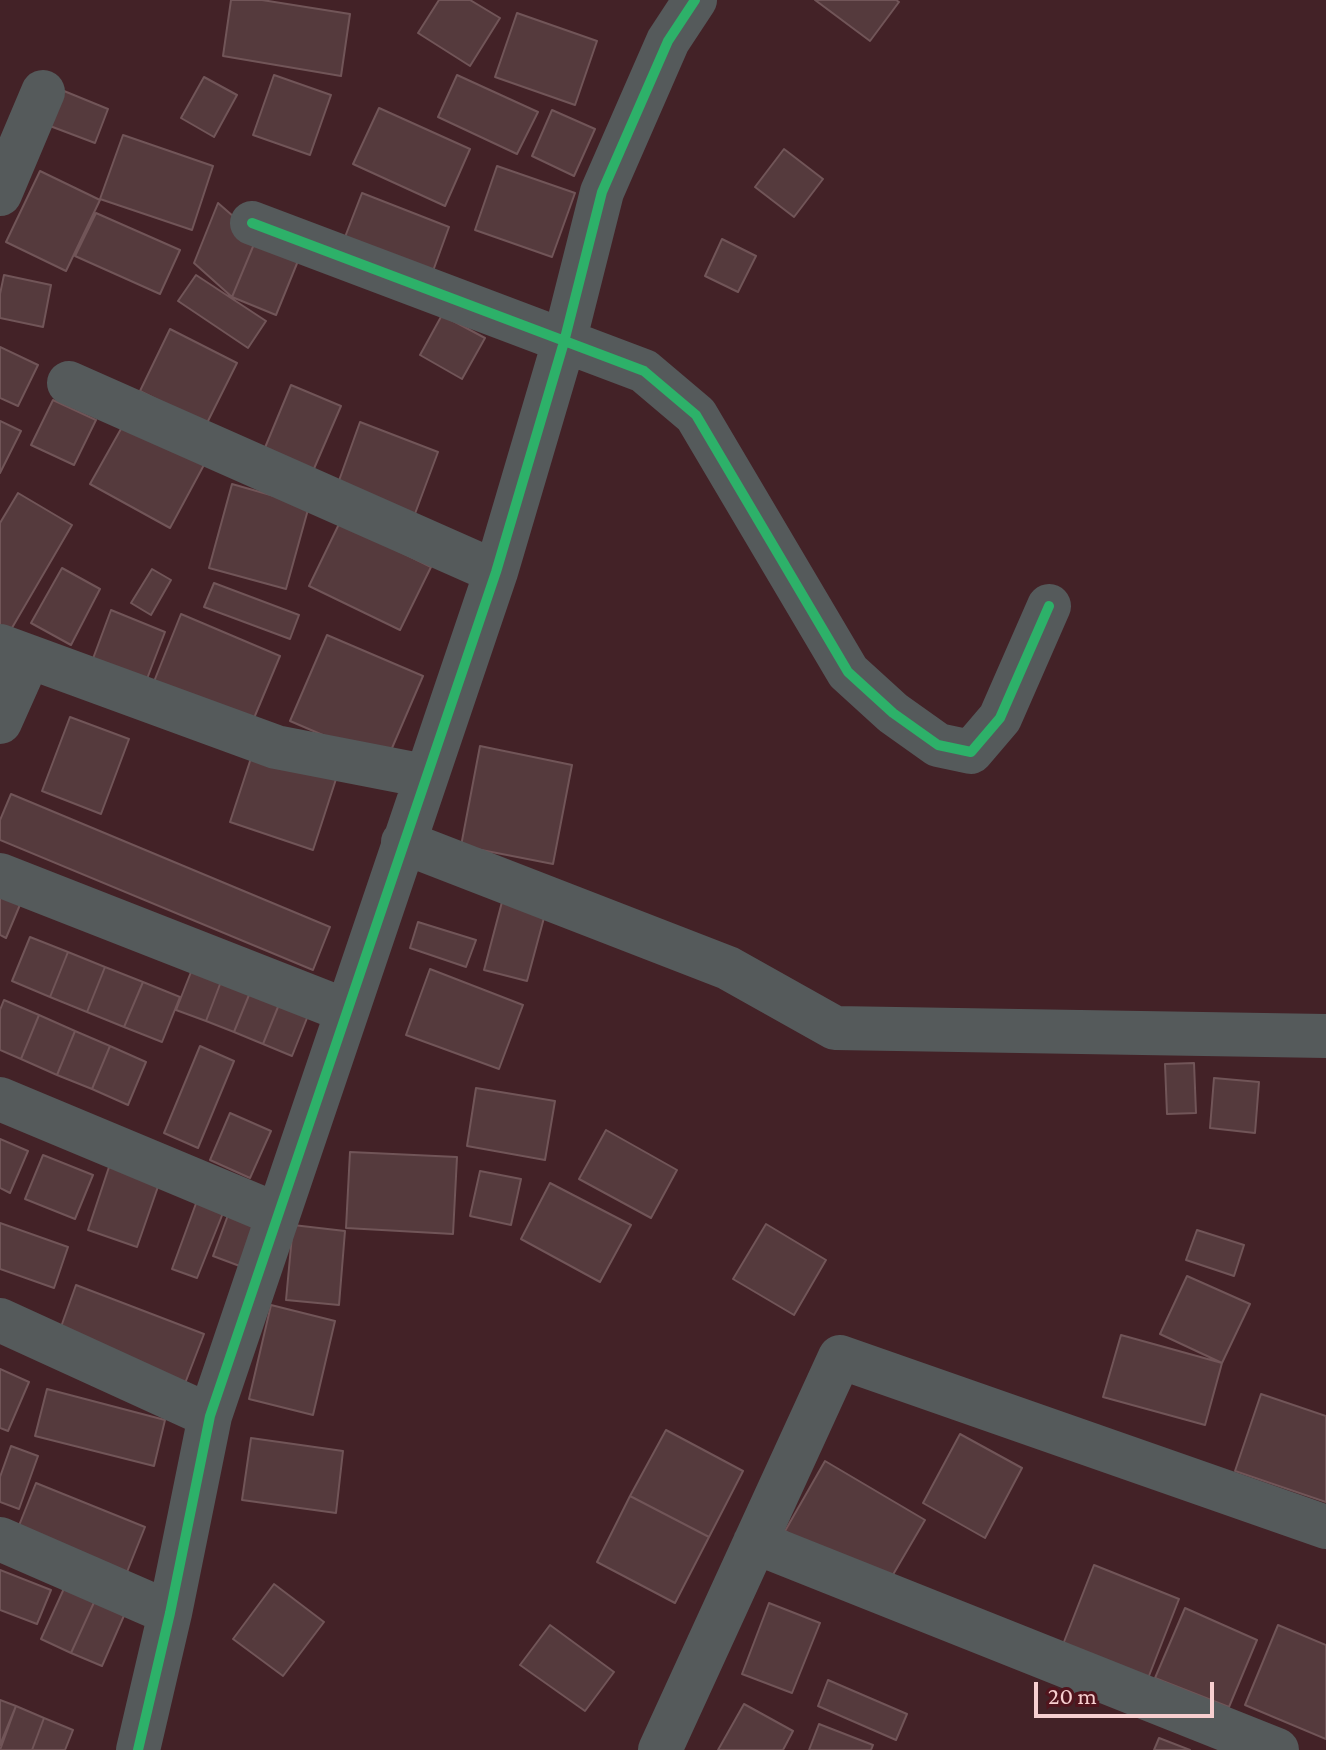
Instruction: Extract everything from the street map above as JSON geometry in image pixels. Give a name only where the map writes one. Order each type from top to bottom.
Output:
[{"type":"street","points":[[134,1748],[170,1613],[210,1416],[496,572],[564,342],[602,192],[668,41],[695,0]]},
{"type":"street","points":[[0,194],[43,92]]},
{"type":"street","points":[[252,223],[644,371],[696,415],[848,672],[893,713],[938,745],[971,752],[1000,718],[1049,606]]},
{"type":"street","points":[[69,383],[496,572]]},
{"type":"street","points":[[0,722],[15,652],[276,747],[425,776]]},
{"type":"street","points":[[403,842],[728,968],[835,1028],[1326,1036]]},
{"type":"street","points":[[0,875],[347,1011]]},
{"type":"street","points":[[0,1099],[278,1215]]},
{"type":"street","points":[[0,1320],[210,1416]]},
{"type":"street","points":[[660,1750],[840,1357],[1326,1527]]},
{"type":"street","points":[[0,1539],[170,1613]]},
{"type":"street","points":[[755,1542],[1277,1750]]},
{"type":"building","points":[[231,0],[262,0],[350,14],[341,76],[223,56]]},
{"type":"building","points":[[439,0],[470,0],[500,18],[470,66],[418,33]]},
{"type":"building","points":[[815,0],[896,0],[899,2],[870,41]]},
{"type":"building","points":[[517,13],[597,41],[575,105],[495,77]]},
{"type":"building","points":[[274,75],[331,95],[310,155],[253,135]]},
{"type":"building","points":[[457,75],[538,112],[517,154],[438,117]]},
{"type":"building","points":[[204,77],[237,95],[214,137],[181,118]]},
{"type":"building","points":[[64,91],[108,109],[95,143],[50,126]]},
{"type":"building","points":[[379,108],[470,149],[445,206],[353,164]]},
{"type":"building","points":[[552,110],[595,129],[574,176],[532,156]]},
{"type":"building","points":[[123,135],[213,166],[192,230],[100,199]]},
{"type":"building","points":[[784,149],[823,179],[794,217],[755,187]]},
{"type":"building","points":[[497,166],[575,193],[552,257],[475,230]]},
{"type":"building","points":[[40,171],[100,200],[66,271],[6,242]]},
{"type":"building","points":[[362,193],[449,227],[433,271],[345,237]]},
{"type":"building","points":[[218,203],[257,237],[232,297],[194,263]]},
{"type":"building","points":[[96,213],[180,250],[160,294],[75,256]]},
{"type":"building","points":[[257,237],[300,256],[276,315],[232,297]]},
{"type":"building","points":[[722,239],[756,256],[738,292],[705,276]]},
{"type":"building","points":[[4,275],[51,285],[43,327],[0,318]]},
{"type":"building","points":[[196,275],[266,321],[248,348],[178,301]]},
{"type":"building","points":[[442,315],[485,338],[462,379],[420,355]]},
{"type":"building","points":[[170,329],[237,363],[206,425],[140,391]]},
{"type":"building","points":[[0,347],[38,365],[18,406],[0,398]]},
{"type":"building","points":[[291,385],[341,406],[313,471],[264,450]]},
{"type":"building","points":[[53,400],[96,420],[74,465],[31,445]]},
{"type":"building","points":[[126,420],[205,463],[170,528],[90,484]]},
{"type":"building","points":[[0,421],[21,431],[0,473]]},
{"type":"building","points":[[360,422],[438,452],[413,519],[336,489]]},
{"type":"building","points":[[232,484],[309,506],[286,589],[209,568]]},
{"type":"building","points":[[18,493],[72,525],[9,633],[0,628],[0,523]]},
{"type":"building","points":[[340,522],[431,567],[400,630],[309,586]]},
{"type":"building","points":[[62,568],[100,589],[71,645],[31,623]]},
{"type":"building","points":[[152,569],[171,580],[151,615],[131,603]]},
{"type":"building","points":[[214,583],[299,615],[290,639],[204,607]]},
{"type":"building","points":[[111,610],[165,632],[145,684],[91,664]]},
{"type":"building","points":[[181,614],[280,656],[249,730],[151,689]]},
{"type":"building","points":[[327,635],[423,676],[386,762],[290,721]]},
{"type":"building","points":[[70,717],[129,739],[101,814],[42,791]]},
{"type":"building","points":[[480,746],[572,765],[553,864],[461,846]]},
{"type":"building","points":[[254,749],[337,776],[313,850],[230,822]]},
{"type":"building","points":[[11,794],[330,927],[313,970],[0,840],[0,820]]},
{"type":"building","points":[[0,891],[22,900],[6,938],[0,935]]},
{"type":"building","points":[[502,902],[545,914],[527,981],[484,970]]},
{"type":"building","points":[[418,922],[476,940],[466,967],[410,948]]},
{"type":"building","points":[[30,937],[68,952],[50,997],[12,981]]},
{"type":"building","points":[[68,952],[105,967],[87,1012],[50,997]]},
{"type":"building","points":[[105,967],[143,982],[124,1027],[87,1012]]},
{"type":"building","points":[[193,967],[222,979],[206,1021],[176,1010]]},
{"type":"building","points":[[430,969],[523,1005],[499,1069],[406,1035]]},
{"type":"building","points":[[222,979],[251,990],[234,1032],[206,1021]]},
{"type":"building","points":[[143,982],[180,997],[162,1042],[124,1027]]},
{"type":"building","points":[[251,990],[280,1002],[263,1044],[234,1032]]},
{"type":"building","points":[[4,1000],[39,1015],[21,1059],[0,1050],[0,1010]]},
{"type":"building","points":[[280,1002],[309,1013],[292,1056],[263,1044]]},
{"type":"building","points":[[39,1015],[75,1031],[57,1075],[21,1059]]},
{"type":"building","points":[[75,1031],[110,1046],[92,1089],[57,1075]]},
{"type":"building","points":[[110,1046],[146,1062],[128,1105],[92,1089]]},
{"type":"building","points":[[200,1046],[234,1061],[198,1148],[164,1133]]},
{"type":"building","points":[[1194,1063],[1196,1113],[1167,1114],[1165,1064]]},
{"type":"building","points":[[1214,1078],[1259,1082],[1255,1133],[1210,1128]]},
{"type":"building","points":[[476,1088],[555,1101],[545,1160],[467,1146]]},
{"type":"building","points":[[230,1113],[271,1131],[250,1178],[210,1160]]},
{"type":"building","points":[[606,1130],[677,1170],[651,1218],[579,1179]]},
{"type":"building","points":[[0,1139],[28,1151],[10,1193],[0,1188]]},
{"type":"building","points":[[350,1152],[457,1157],[453,1234],[346,1228]]},
{"type":"building","points":[[43,1155],[93,1175],[75,1219],[25,1199]]},
{"type":"building","points":[[111,1161],[161,1178],[137,1247],[88,1230]]},
{"type":"building","points":[[480,1171],[521,1179],[511,1225],[470,1216]]},
{"type":"building","points":[[550,1183],[631,1225],[600,1282],[521,1239]]},
{"type":"building","points":[[198,1198],[225,1208],[197,1278],[172,1269]]},
{"type":"building","points":[[228,1215],[260,1227],[245,1268],[213,1256]]},
{"type":"building","points":[[0,1223],[68,1247],[54,1288],[0,1269]]},
{"type":"building","points":[[766,1224],[826,1260],[794,1315],[733,1279]]},
{"type":"building","points":[[293,1225],[345,1231],[339,1305],[286,1300]]},
{"type":"building","points":[[1197,1230],[1244,1245],[1234,1276],[1186,1260]]},
{"type":"building","points":[[1187,1276],[1250,1304],[1222,1363],[1160,1334]]},
{"type":"building","points":[[76,1285],[204,1334],[184,1386],[57,1338]]},
{"type":"building","points":[[271,1305],[335,1321],[313,1415],[249,1399]]},
{"type":"building","points":[[1121,1335],[1222,1363],[1205,1425],[1103,1397]]},
{"type":"building","points":[[0,1369],[29,1382],[8,1431],[0,1428]]},
{"type":"building","points":[[47,1389],[165,1420],[154,1466],[35,1436]]},
{"type":"building","points":[[1261,1394],[1326,1416],[1326,1502],[1235,1471]]},
{"type":"building","points":[[666,1430],[743,1471],[709,1537],[630,1496]]},
{"type":"building","points":[[960,1434],[1022,1468],[985,1538],[923,1503]]},
{"type":"building","points":[[251,1438],[343,1451],[336,1513],[242,1500]]},
{"type":"building","points":[[11,1446],[38,1456],[19,1509],[0,1502],[0,1477]]},
{"type":"building","points":[[825,1461],[925,1520],[884,1590],[785,1531]]},
{"type":"building","points":[[36,1483],[145,1527],[127,1572],[18,1528]]},
{"type":"building","points":[[630,1496],[709,1537],[675,1603],[597,1562]]},
{"type":"building","points":[[1094,1565],[1179,1599],[1147,1681],[1062,1647]]},
{"type":"building","points":[[0,1570],[51,1590],[37,1624],[0,1610]]},
{"type":"building","points":[[66,1584],[96,1598],[71,1653],[41,1639]]},
{"type":"building","points":[[274,1584],[324,1622],[283,1676],[233,1639]]},
{"type":"building","points":[[96,1598],[126,1611],[102,1666],[71,1653]]},
{"type":"building","points":[[769,1603],[820,1623],[792,1693],[742,1674]]},
{"type":"building","points":[[1185,1608],[1257,1640],[1229,1707],[1155,1678]]},
{"type":"building","points":[[550,1625],[614,1672],[585,1711],[520,1665]]},
{"type":"building","points":[[1278,1625],[1326,1645],[1326,1739],[1245,1705]]},
{"type":"building","points":[[828,1680],[907,1714],[896,1740],[818,1706]]},
{"type":"building","points":[[0,1700],[16,1706],[0,1745]]},
{"type":"building","points":[[744,1704],[793,1731],[783,1750],[718,1750]]},
{"type":"building","points":[[16,1706],[44,1718],[32,1750],[0,1750]]},
{"type":"building","points":[[44,1718],[73,1730],[65,1750],[32,1750]]},
{"type":"building","points":[[819,1724],[873,1745],[871,1750],[809,1750]]},
{"type":"building","points":[[1159,1738],[1190,1750],[1154,1750]]},
{"type":"cycle path","points":[[138,1750],[170,1613],[210,1416],[496,572],[564,342],[602,192],[668,41],[695,0]]},
{"type":"cycle path","points":[[252,223],[644,371],[696,415],[848,672],[893,713],[938,745],[971,752],[1000,718],[1049,606]]}]
